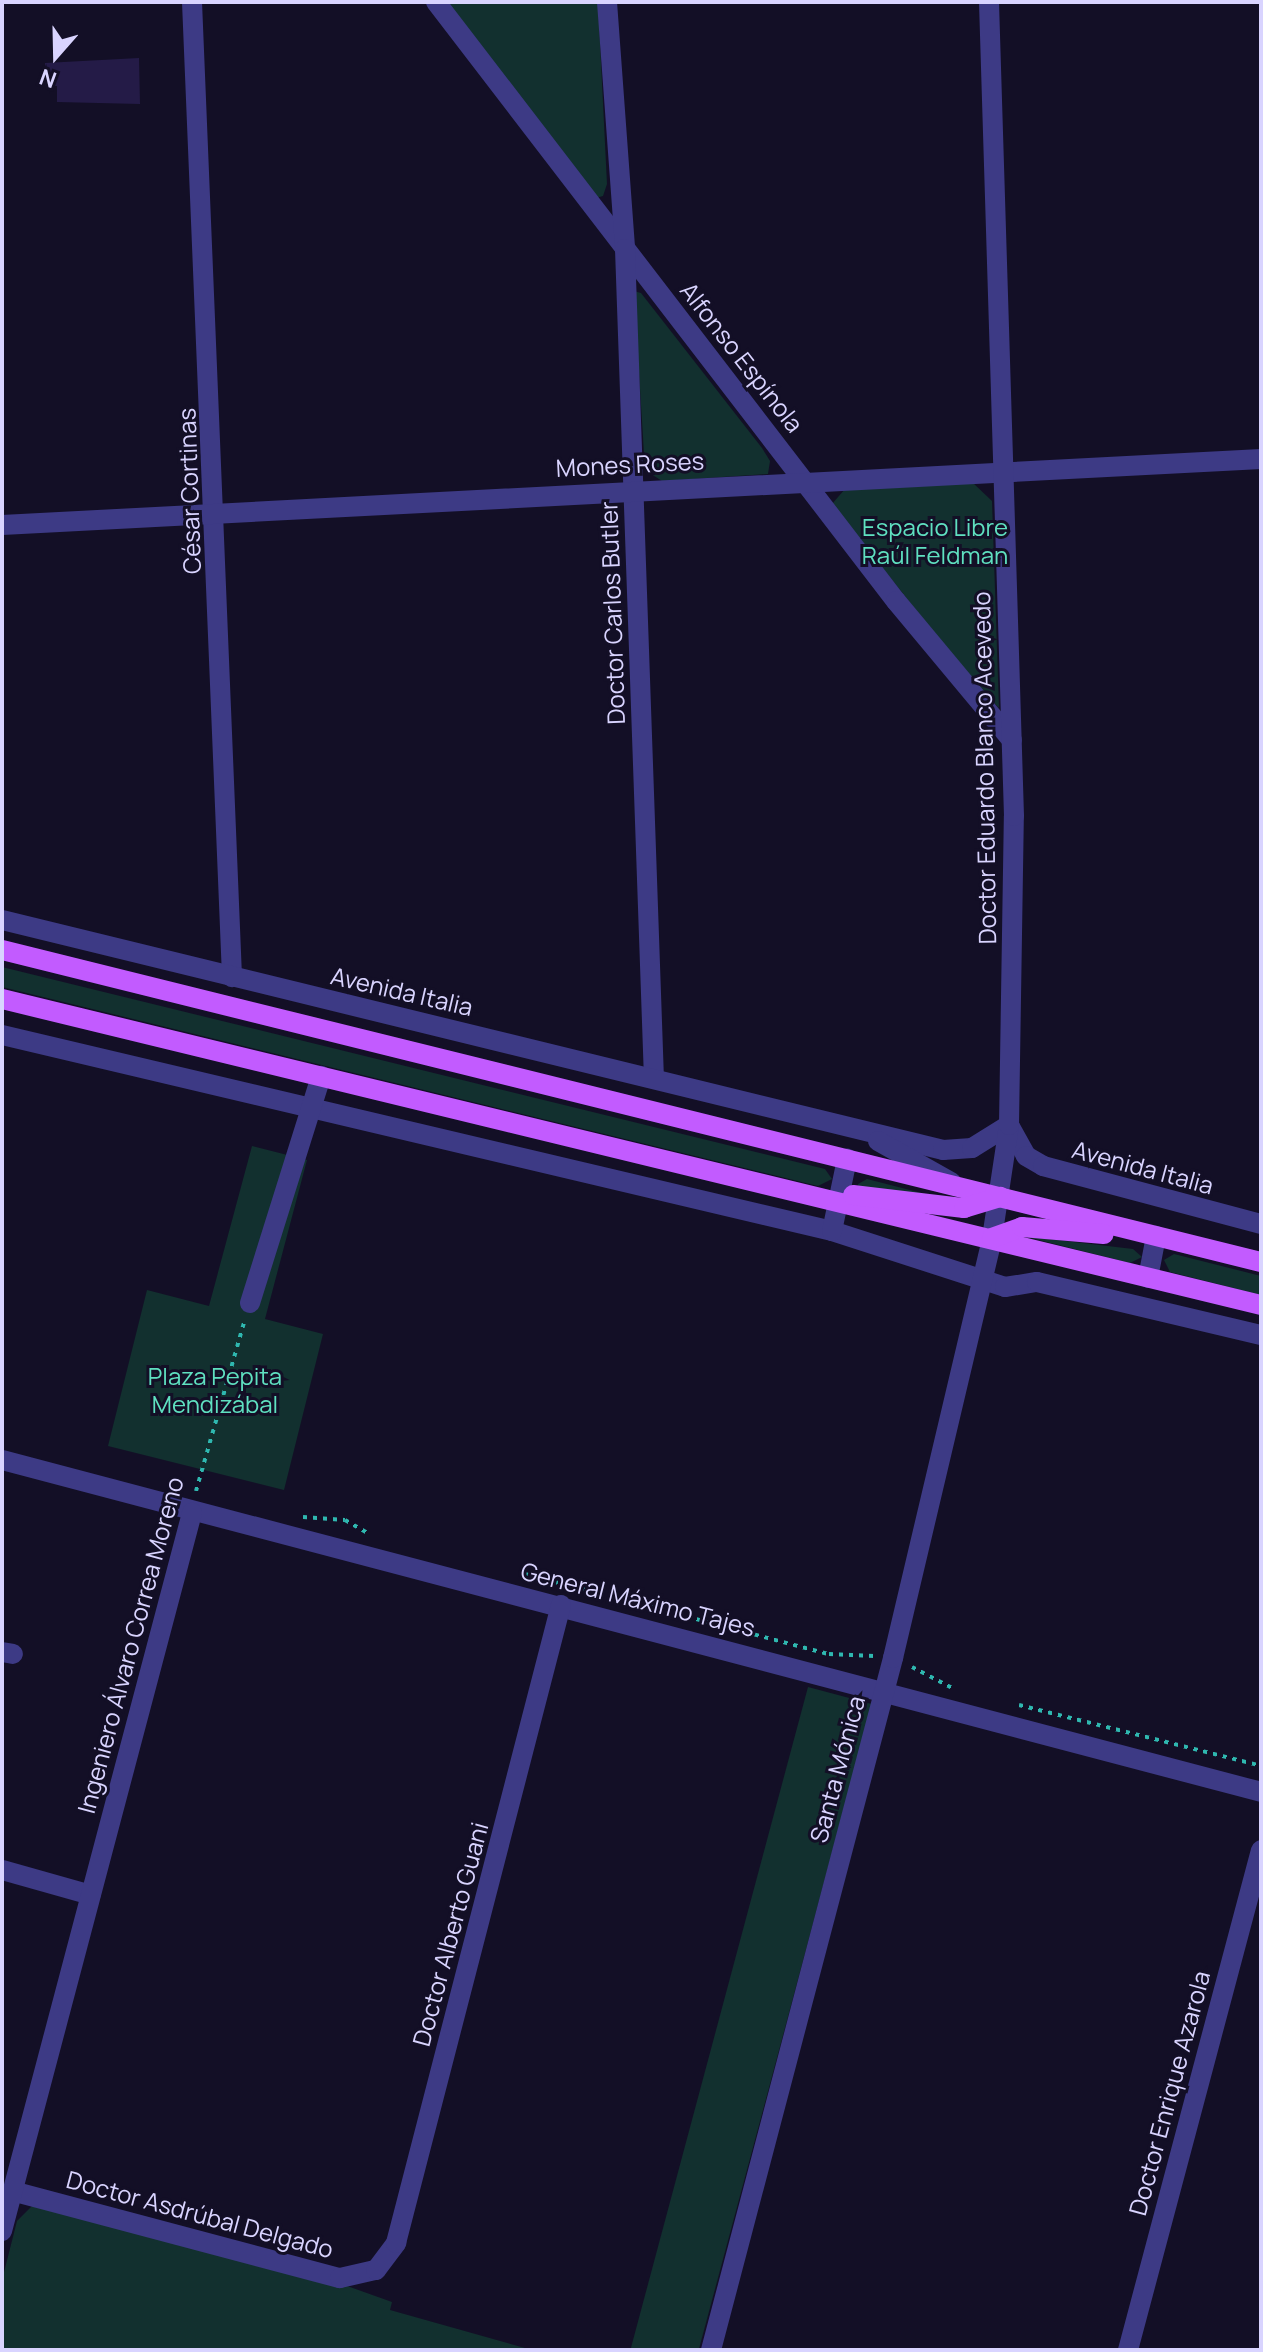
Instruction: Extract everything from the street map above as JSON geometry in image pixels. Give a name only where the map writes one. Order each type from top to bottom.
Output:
[{"type":"main road","name":"Avenida Italia","points":[[2,950],[1261,1262]]},
{"type":"main road","points":[[2,999],[1261,1305]]},
{"type":"main road","points":[[838,1201],[858,1195],[964,1208],[1000,1197]]},
{"type":"main road","points":[[992,1238],[1022,1227],[1156,1236]]},
{"type":"street","name":"César Cortinas","points":[[192,2],[217,514],[232,977]]},
{"type":"street","name":"Alfonso Espínola","points":[[436,2],[804,481],[1012,740]]},
{"type":"street","name":"Doctor Carlos Butler","points":[[607,2],[625,249],[654,1078]]},
{"type":"street","name":"Doctor Eduardo Blanco Acevedo","points":[[989,2],[1006,470],[1012,740],[1009,1125],[1000,1197]]},
{"type":"street","name":"Mones Roses","points":[[2,525],[1261,459]]},
{"type":"street","name":"Avenida Italia","points":[[2,920],[958,1152],[1009,1125],[1026,1156],[1043,1166],[1261,1224]]},
{"type":"street","points":[[2,1035],[832,1231],[923,1257],[948,1272],[982,1282],[1005,1287],[1037,1282],[1261,1335]]},
{"type":"street","points":[[250,1303],[321,1076]]},
{"type":"street","points":[[782,1144],[790,1111]]},
{"type":"street","name":"Avenida Italia","points":[[850,1126],[962,1188]]},
{"type":"street","points":[[832,1231],[847,1159]]},
{"type":"street","points":[[716,1204],[722,1174]]},
{"type":"street","name":"Santa Mónica","points":[[711,2350],[885,1689],[1000,1197]]},
{"type":"street","points":[[1148,1278],[1156,1236]]},
{"type":"street","name":"General Máximo Tajes","points":[[2,1460],[192,1513],[885,1689],[1261,1792]]},
{"type":"street","name":"Ingeniero Álvaro Correa Moreno","points":[[2,2231],[192,1513]]},
{"type":"street","name":"Doctor Alberto Guani","points":[[376,2270],[396,2243],[561,1605]]},
{"type":"street","name":"Doctor Enrique Azarola","points":[[1128,2350],[1261,1850]]},
{"type":"street","points":[[2,1870],[91,1895]]},
{"type":"street","name":"Doctor Asdrúbal Delgado","points":[[12,2191],[340,2278],[376,2270]]},
{"type":"path","name":"Ingeniero Álvaro Correa Moreno","points":[[192,1513],[250,1303]]},
{"type":"path","points":[[952,1688],[968,1692]]},
{"type":"path","points":[[1014,1703],[1261,1766]]},
{"type":"green space","points":[[443,2],[598,2],[607,184],[603,196],[596,198]]},
{"type":"green space","points":[[634,291],[641,293],[762,448],[770,461],[768,474],[662,481],[645,470]]},
{"type":"green space","name":"Espacio Libre Raúl Feldman","points":[[972,482],[992,501],[999,708],[969,677],[832,504],[845,489]]},
{"type":"green space","points":[[2,967],[825,1169],[832,1179],[818,1186],[2,987]]},
{"type":"green space","name":"Plaza Pepita Mendizábal","points":[[252,1146],[307,1160],[265,1319],[323,1334],[284,1490],[108,1446],[147,1290],[209,1306]]},
{"type":"green space","points":[[867,1179],[949,1200],[859,1193],[858,1184]]},
{"type":"green space","points":[[1023,1236],[1133,1249],[1142,1257],[1130,1263]]},
{"type":"green space","points":[[1174,1254],[1261,1276],[1261,1295],[1170,1272],[1164,1260]]},
{"type":"green space","points":[[808,1687],[872,1704],[699,2350],[630,2350]]},
{"type":"green space","points":[[35,2203],[336,2282],[392,2302],[390,2310],[532,2350],[2,2350],[2,2280],[17,2221]]},
{"type":"building","points":[[139,58],[140,104],[57,102],[57,86],[45,86],[45,63]]}]
